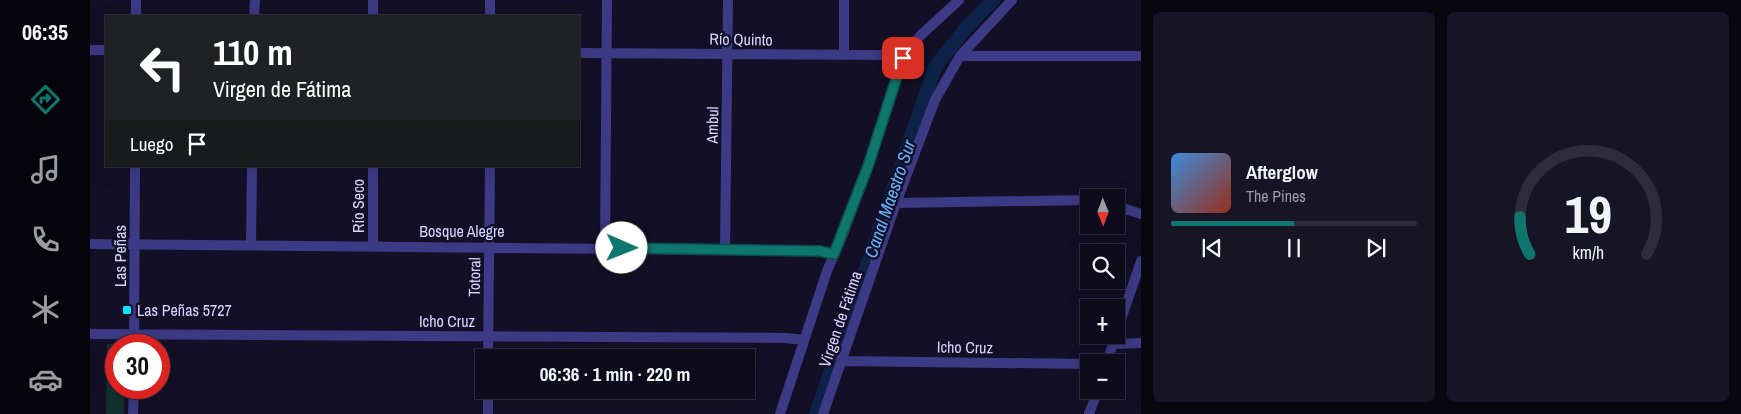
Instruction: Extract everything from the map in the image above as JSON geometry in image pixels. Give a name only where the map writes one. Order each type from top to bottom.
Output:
[{"type":"street","points":[[136,0],[136,15]]},
{"type":"street","points":[[254,0],[254,15]]},
{"type":"street","points":[[373,0],[373,15]]},
{"type":"street","points":[[490,0],[490,15]]},
{"type":"street","points":[[605,248],[607,0]]},
{"type":"street","name":"Ambul","points":[[725,250],[728,0]]},
{"type":"street","points":[[844,0],[844,55]]},
{"type":"street","name":"Virgen de Fátima","points":[[780,414],[834,254],[868,166],[903,58],[912,44],[959,0]]},
{"type":"street","name":"Virgen de Fátima","points":[[823,414],[896,203],[935,100],[960,56],[1012,0]]},
{"type":"street","points":[[90,50],[105,50]]},
{"type":"street","name":"Río Quinto","points":[[580,53],[888,55],[903,58]]},
{"type":"street","points":[[960,56],[1141,56]]},
{"type":"street","name":"Las Peñas","points":[[134,334],[135,167]]},
{"type":"street","points":[[251,245],[252,167]]},
{"type":"street","name":"Río Seco","points":[[373,167],[373,246]]},
{"type":"street","name":"Totoral","points":[[488,349],[490,167]]},
{"type":"street","points":[[896,203],[1080,200]]},
{"type":"street","points":[[1125,209],[1141,214]]},
{"type":"street","name":"Bosque Alegre","points":[[90,244],[490,246],[819,251],[834,254]]},
{"type":"street","points":[[1125,308],[1141,261]]},
{"type":"street","name":"Icho Cruz","points":[[90,334],[105,336]]},
{"type":"street","name":"Icho Cruz","points":[[170,340],[488,336],[786,338],[804,340]]},
{"type":"street","points":[[1125,340],[1141,343]]},
{"type":"street","name":"Icho Cruz","points":[[841,361],[1080,364]]},
{"type":"street","points":[[133,414],[134,399]]},
{"type":"street","points":[[488,399],[488,414]]},
{"type":"street","points":[[1089,414],[1095,399]]},
{"type":"green space","points":[[106,399],[124,399],[124,414],[106,414]]},
{"type":"waterway","name":"Canal Maestro Sur","points":[[816,414],[935,67],[966,28],[993,0]]},
{"type":"place","name":"Las Peñas 5727","points":[[127,310]]},
{"type":"route","points":[[622,248],[819,251],[834,254],[841,241],[868,166],[903,58]]}]
